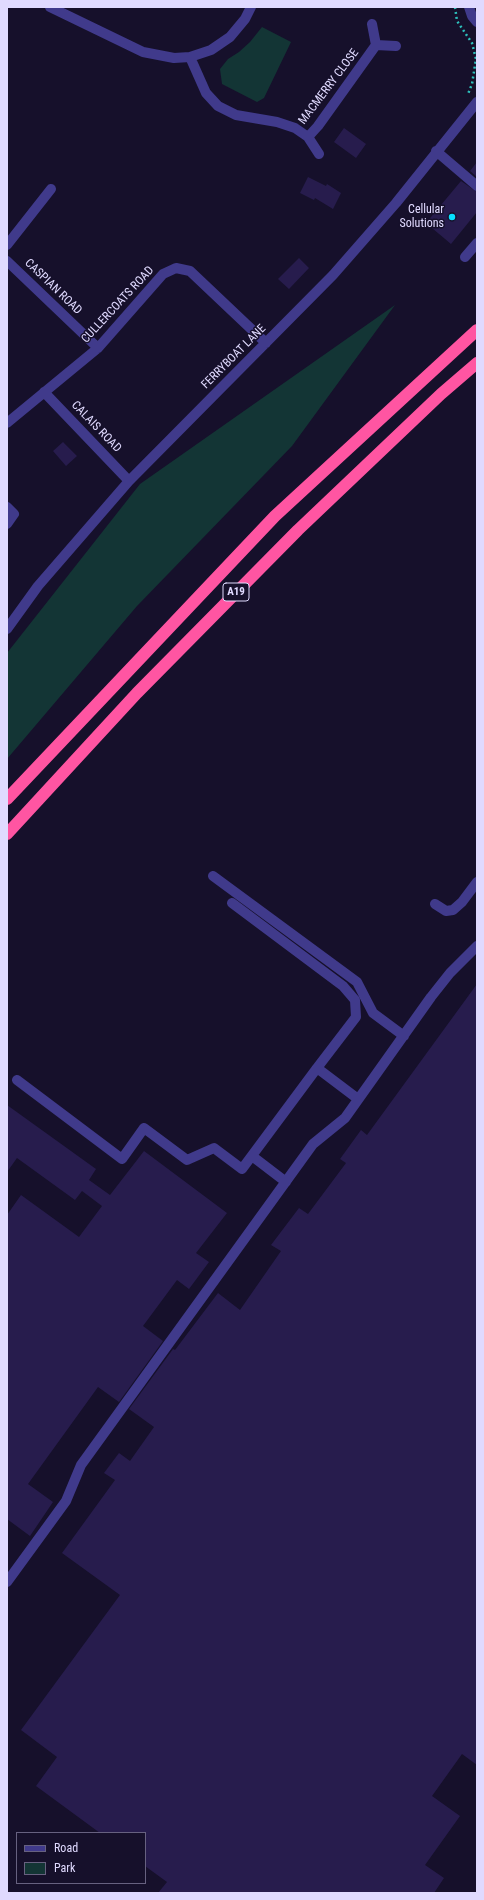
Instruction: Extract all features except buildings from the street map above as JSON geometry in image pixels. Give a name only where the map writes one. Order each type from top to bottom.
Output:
[{"type":"highway","name":"A19","points":[[7,799],[275,516],[477,330]]},
{"type":"highway","name":"A19","points":[[7,834],[137,693],[292,535],[441,394],[477,363]]},
{"type":"street","points":[[50,7],[143,52],[174,58],[190,57],[211,50],[230,36],[245,19],[251,7]]},
{"type":"street","points":[[470,7],[472,16],[477,22]]},
{"type":"street","name":"MACMERRY CLOSE","points":[[190,57],[206,93],[218,106],[236,116],[277,122],[289,126],[308,137],[318,126],[376,45],[372,24]]},
{"type":"street","name":"MACMERRY CLOSE","points":[[376,45],[396,46]]},
{"type":"street","name":"FERRYBOAT LANE","points":[[7,629],[38,586],[129,481],[333,275],[396,203],[436,151],[477,102]]},
{"type":"street","points":[[308,137],[319,154]]},
{"type":"street","points":[[436,151],[477,186]]},
{"type":"street","points":[[7,245],[52,189]]},
{"type":"street","points":[[465,257],[477,243]]},
{"type":"street","name":"CASPIAN ROAD","points":[[7,261],[98,348]]},
{"type":"street","name":"CULLERCOATS ROAD","points":[[7,423],[98,348],[163,274],[176,268],[190,271],[266,343]]},
{"type":"street","name":"CALAIS ROAD","points":[[44,392],[129,481]]},
{"type":"street","points":[[7,508],[14,514],[7,524]]},
{"type":"street","points":[[213,876],[357,982],[373,1013],[404,1036]]},
{"type":"street","points":[[435,904],[446,911],[453,910],[462,902],[477,882]]},
{"type":"street","points":[[17,1080],[122,1159],[144,1128],[187,1160],[214,1148],[242,1169],[356,1017],[355,1000],[343,986],[232,903]]},
{"type":"street","points":[[7,1582],[66,1501],[81,1465],[313,1144],[345,1118],[450,973],[477,946]]},
{"type":"street","points":[[317,1068],[358,1099]]},
{"type":"street","points":[[252,1156],[286,1182]]},
{"type":"path","points":[[455,7],[457,21],[472,43],[476,59],[472,84],[467,96]]},
{"type":"green space","points":[[262,27],[291,42],[264,98],[257,102],[222,84],[220,69],[228,59],[250,42]]},
{"type":"green space","points":[[395,305],[292,446],[137,606],[7,759],[7,653],[140,484]]},
{"type":"place","name":"Cellular Solutions","points":[[452,217]]}]
